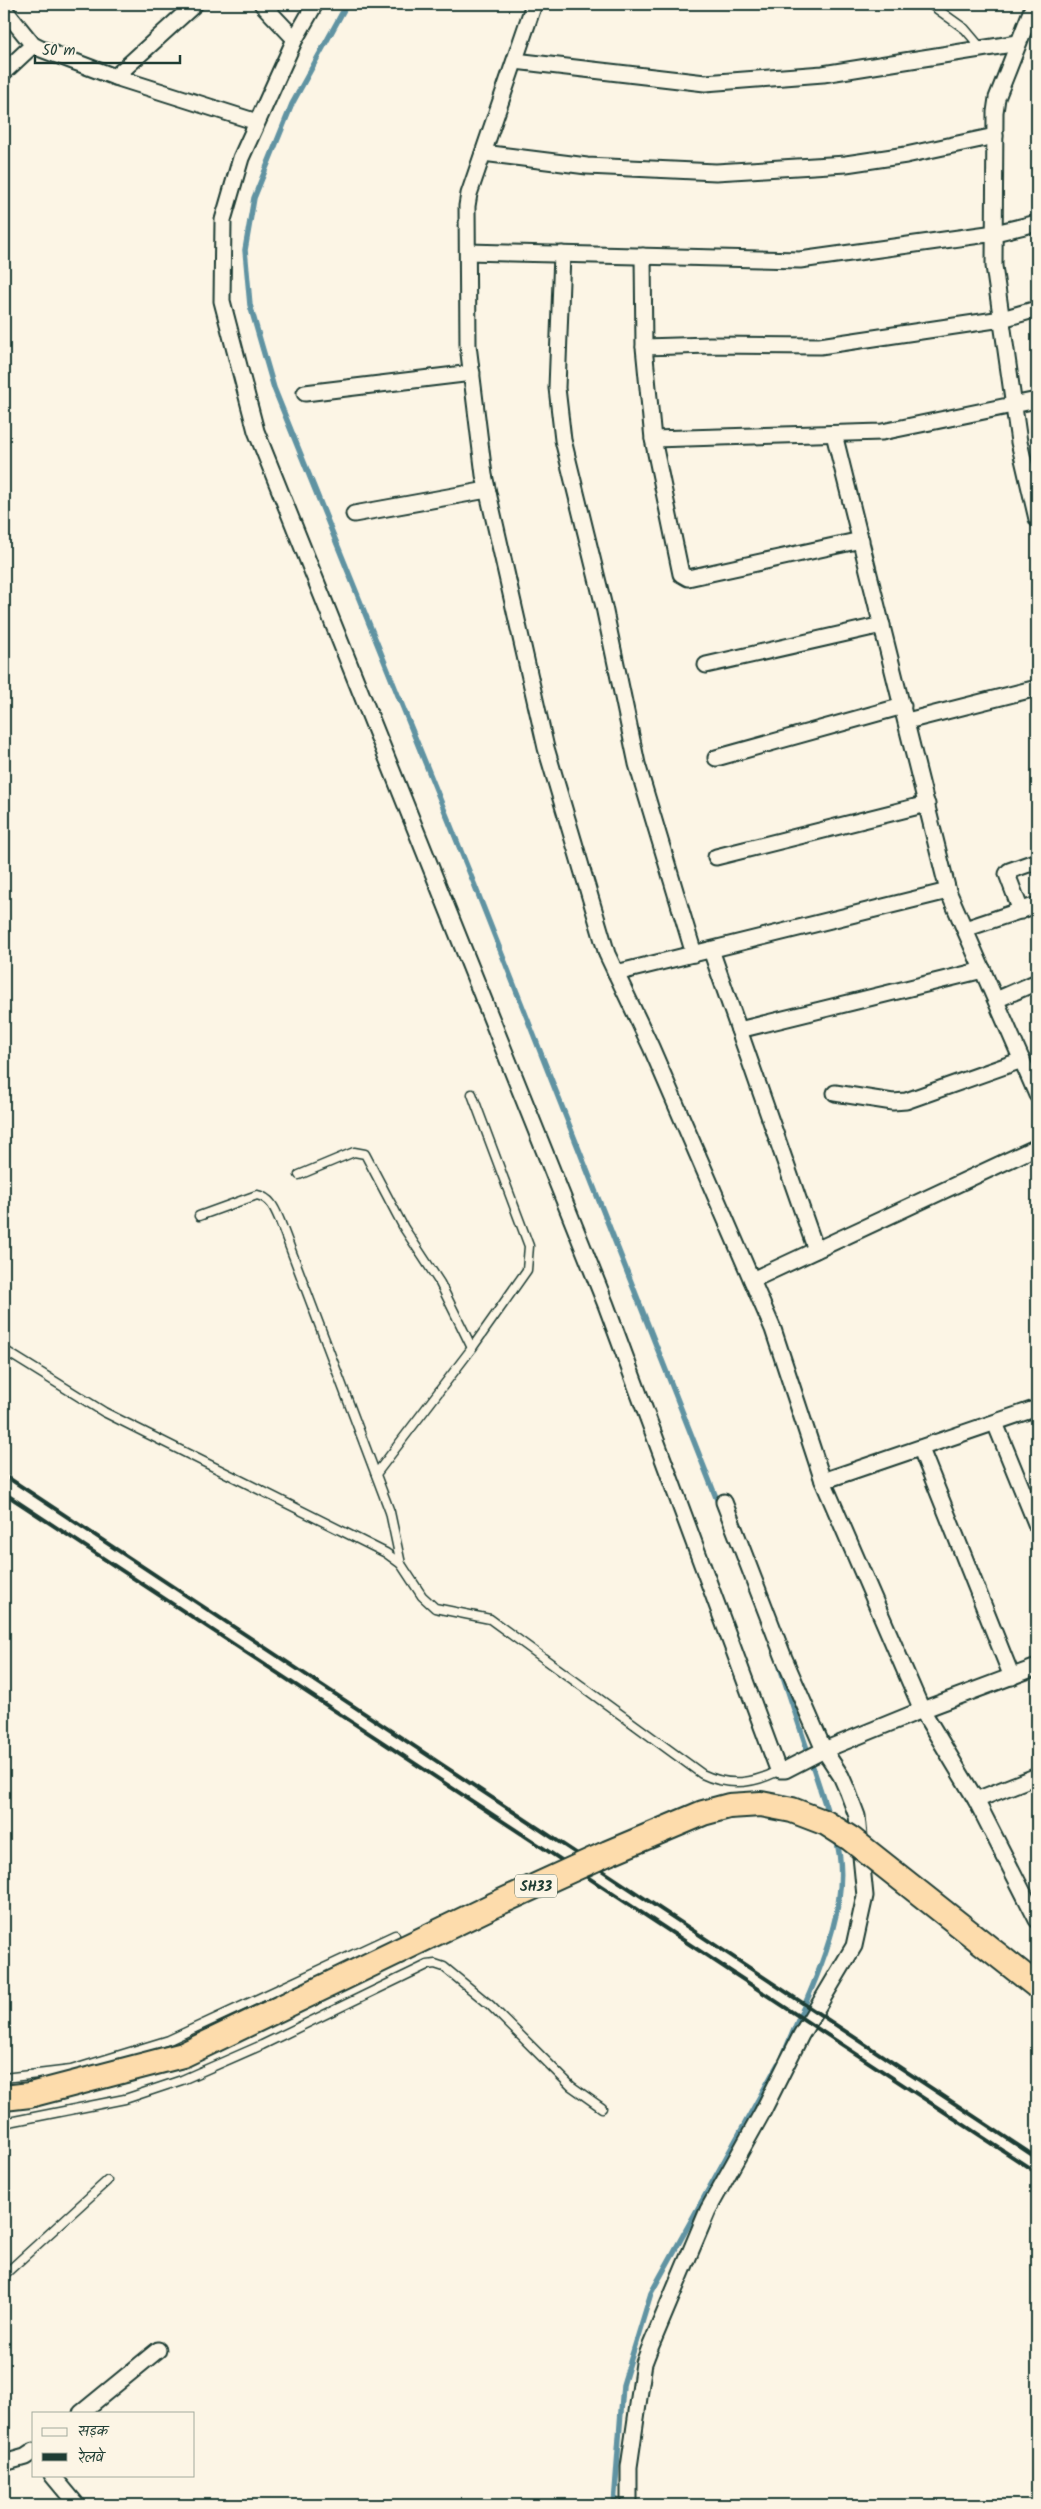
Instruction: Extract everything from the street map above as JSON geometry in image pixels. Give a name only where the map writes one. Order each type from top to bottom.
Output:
[{"type":"main road","name":"SH33","points":[[4,2098],[30,2095],[183,2055],[608,1853],[703,1813],[729,1806],[760,1804],[792,1810],[826,1823],[878,1860],[1037,1986]]},
{"type":"street","points":[[115,77],[195,4]]},
{"type":"street","points":[[262,4],[295,39]]},
{"type":"street","points":[[315,4],[295,39],[241,158],[223,220],[222,301],[256,430],[606,1305],[777,1767],[780,1770],[785,1770],[820,1752],[922,1710],[1037,1667]]},
{"type":"street","points":[[534,4],[467,206],[468,345],[488,490],[546,748],[607,954],[651,1048],[773,1329],[823,1481],[922,1710],[976,1800],[1037,1920]]},
{"type":"street","points":[[1034,4],[997,98],[994,266],[1019,442],[1037,516]]},
{"type":"street","points":[[4,8],[33,45],[115,77],[257,122]]},
{"type":"street","points":[[515,62],[705,83],[823,74],[1018,43]]},
{"type":"street","points":[[4,72],[33,45]]},
{"type":"street","points":[[484,153],[587,166],[716,172],[846,164],[906,155],[995,136]]},
{"type":"street","points":[[468,252],[800,260],[995,233],[1037,223]]},
{"type":"street","points":[[562,254],[557,388],[563,440],[604,607],[637,764],[694,954]]},
{"type":"street","points":[[643,256],[644,347],[653,439],[680,570],[684,576],[688,578],[861,540]]},
{"type":"street","points":[[644,347],[710,345],[820,346],[1002,319],[1037,309]]},
{"type":"street","points":[[305,393],[472,373]]},
{"type":"street","points":[[653,439],[882,432],[1037,400]]},
{"type":"street","points":[[834,434],[948,891],[1037,1095]]},
{"type":"street","points":[[354,514],[488,490]]},
{"type":"street","points":[[706,665],[882,625]]},
{"type":"street","points":[[907,722],[1037,688]]},
{"type":"street","points":[[716,758],[903,706]]},
{"type":"street","points":[[716,857],[927,804]]},
{"type":"street","points":[[1021,911],[1008,871],[1037,861]]},
{"type":"street","points":[[616,973],[948,891]]},
{"type":"street","points":[[965,929],[1037,905]]},
{"type":"street","points":[[710,950],[816,1250]]},
{"type":"street","points":[[739,1030],[982,970]]},
{"type":"street","points":[[996,1000],[1037,982]]},
{"type":"street","points":[[835,1093],[893,1102],[906,1101],[1022,1060]]},
{"type":"street","points":[[752,1280],[1037,1147]]},
{"type":"street","points":[[823,1481],[1037,1408]]},
{"type":"street","points":[[995,1423],[1037,1526]]},
{"type":"street","points":[[921,1449],[1012,1677]]},
{"type":"street","points":[[629,2505],[631,2452],[644,2363],[649,2350],[708,2210],[762,2113],[801,2034],[854,1946],[860,1926],[865,1896],[856,1816],[841,1776],[820,1752],[724,1502]]},
{"type":"street","points":[[976,1800],[1037,1776]]},
{"type":"street","points":[[82,2412],[158,2350]]},
{"type":"street","points":[[4,2463],[25,2458],[32,2453]]},
{"type":"street","points":[[53,2476],[77,2505]]},
{"type":"lane","points":[[930,4],[965,29],[982,49]]},
{"type":"lane","points":[[376,1474],[472,1348],[527,1270],[530,1258],[529,1246],[472,1094]]},
{"type":"lane","points":[[299,1175],[354,1152],[365,1154],[404,1228],[440,1283],[472,1348]]},
{"type":"lane","points":[[199,1216],[257,1196],[265,1197],[272,1203],[390,1512],[401,1564]]},
{"type":"lane","points":[[4,1350],[104,1412],[193,1459],[386,1553],[401,1564],[422,1596],[435,1608],[490,1618],[702,1774],[713,1780],[741,1783],[761,1780],[780,1770]]},
{"type":"lane","points":[[4,2078],[70,2070],[169,2040],[395,1935]]},
{"type":"lane","points":[[4,2123],[125,2099],[182,2080],[262,2045],[427,1965],[435,1964],[444,1967],[490,2005],[570,2086],[602,2108]]},
{"type":"lane","points":[[4,2275],[107,2181]]},
{"type":"waterway","points":[[347,4],[292,104],[254,198],[245,250],[250,305],[274,388],[473,881],[719,1505]]},
{"type":"waterway","points":[[779,1664],[830,1819]]},
{"type":"waterway","points":[[783,2056],[816,1978],[835,1921],[840,1893],[840,1865],[836,1839]]},
{"type":"waterway","points":[[614,2505],[623,2385],[651,2293],[778,2064]]},
{"type":"railway","points":[[4,1475],[1037,2158]]},
{"type":"railway","points":[[4,1493],[1037,2173]]}]
